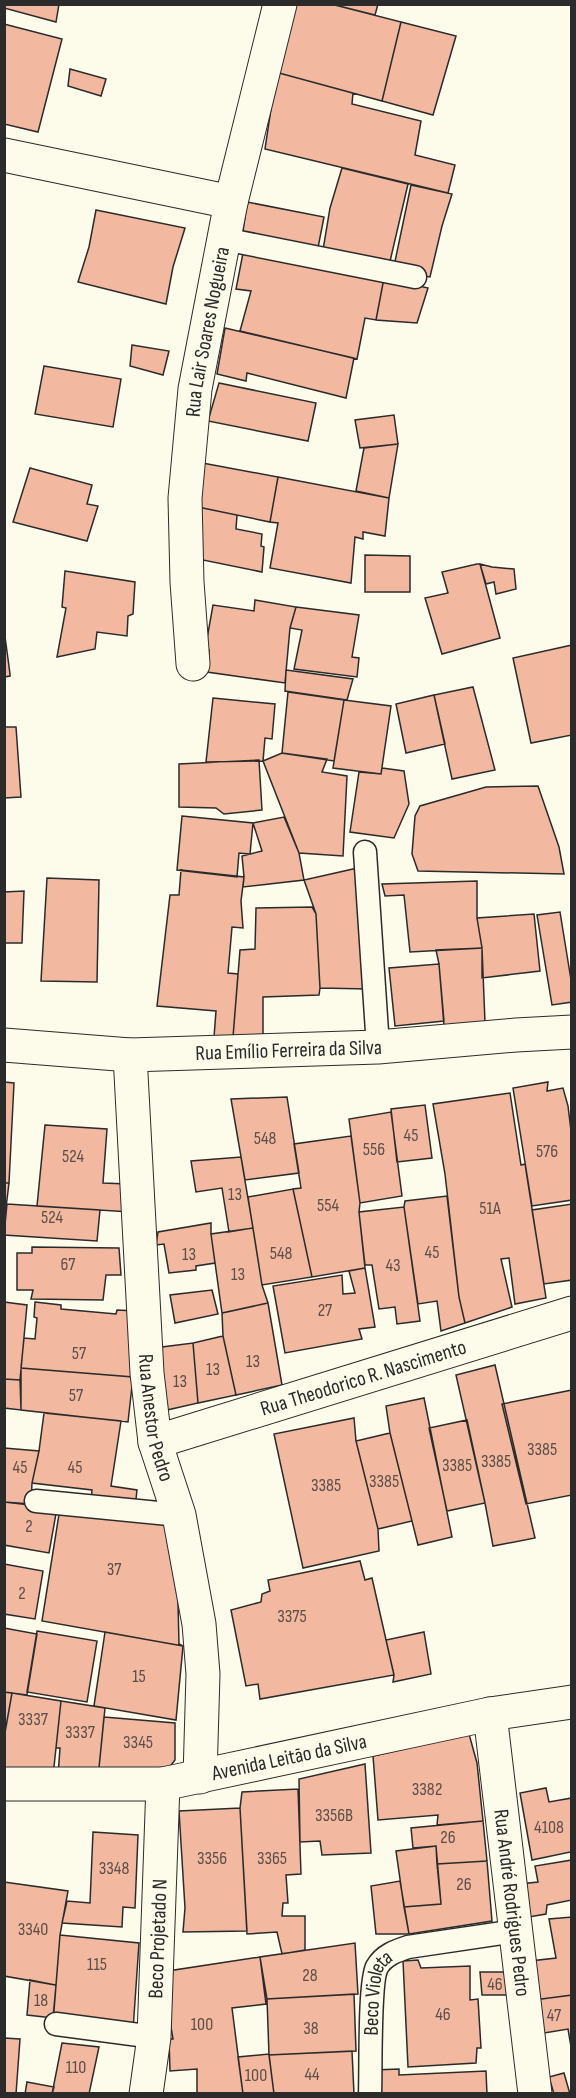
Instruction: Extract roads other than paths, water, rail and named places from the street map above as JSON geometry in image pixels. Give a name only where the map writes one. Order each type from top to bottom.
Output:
[{"type":"street","name":"Rua Lair Soares Nogueira","points":[[193,664],[187,582],[185,498],[195,389],[231,202],[280,4]]},
{"type":"street","points":[[4,155],[231,202]]},
{"type":"street","name":"Rua Emílio Ferreira da Silva","points":[[4,1045],[130,1055],[378,1047],[572,1032]]},
{"type":"street","name":"Rua Anestor Pedro","points":[[130,1055],[147,1373],[155,1442],[179,1515],[199,1624],[203,1674],[200,1777]]},
{"type":"street","name":"Rua Theodorico R. Nascimento","points":[[155,1442],[572,1313]]},
{"type":"street","name":"Avenida Leitão da Silva","points":[[4,1784],[163,1784],[490,1714],[572,1702]]},
{"type":"street","name":"Rua André Rodrigues Pedro","points":[[490,1714],[535,2094]]},
{"type":"street","name":"Beco Projetado N","points":[[146,2094],[154,2037],[163,1784]]},
{"type":"lane","points":[[224,239],[415,277]]},
{"type":"lane","points":[[364,852],[378,1047]]},
{"type":"lane","points":[[36,1501],[179,1515]]},
{"type":"lane","name":"Beco Violeta","points":[[370,2094],[373,1987],[376,1969],[381,1960],[408,1947],[516,1930]]},
{"type":"lane","points":[[56,2024],[154,2037]]}]
